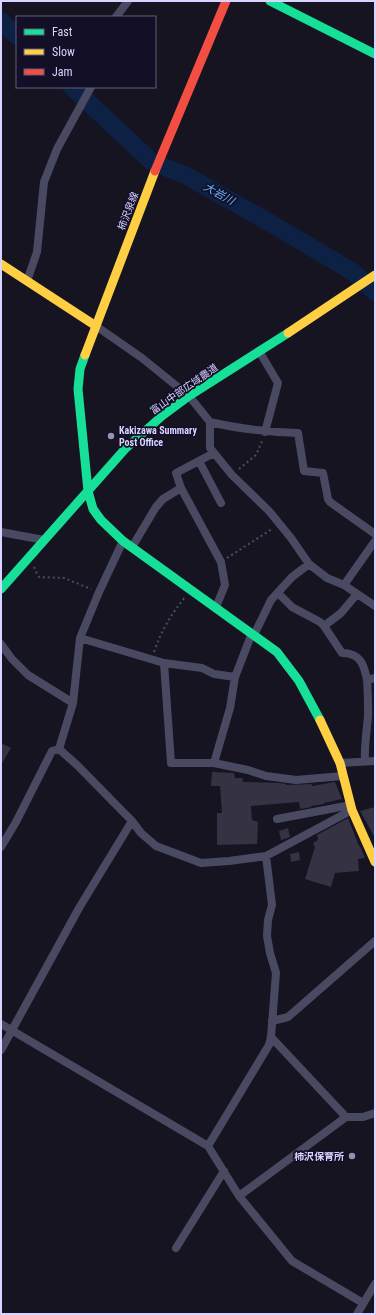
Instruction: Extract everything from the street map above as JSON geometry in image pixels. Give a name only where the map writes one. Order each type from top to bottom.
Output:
[{"type":"street","points":[[117,16],[128,1]]},
{"type":"street","name":"柿沢泉線","points":[[226,1],[154,174],[80,369],[78,389],[88,491],[93,509],[101,520],[123,541],[277,652],[299,681],[320,720],[340,763],[351,807],[374,859]]},
{"type":"street","points":[[270,1],[375,54]]},
{"type":"street","points":[[27,281],[37,252],[44,182],[57,149],[90,88]]},
{"type":"street","points":[[1,264],[142,358],[189,396],[210,422],[265,432],[298,433],[304,471],[323,473],[328,499],[330,502],[375,534]]},
{"type":"street","name":"富山中部広域農道","points":[[1,589],[125,449],[162,416],[189,396],[375,275]]},
{"type":"street","points":[[259,351],[278,383],[265,432]]},
{"type":"street","points":[[210,422],[210,448],[232,475],[269,511],[309,564],[327,578],[344,585],[375,606]]},
{"type":"street","points":[[214,453],[176,473],[181,488],[221,562],[225,585],[216,607]]},
{"type":"street","points":[[199,461],[220,503]]},
{"type":"street","points":[[132,548],[156,507],[163,499],[181,488]]},
{"type":"street","points":[[1,532],[44,540]]},
{"type":"street","points":[[59,750],[73,703],[80,638],[99,592],[123,541]]},
{"type":"street","points":[[344,585],[375,541]]},
{"type":"street","points":[[214,763],[230,708],[235,677],[253,634],[271,600],[292,577],[309,564]]},
{"type":"street","points":[[278,593],[292,607],[320,622],[342,653],[350,653],[357,656],[361,660],[371,679],[367,737],[364,747],[366,761]]},
{"type":"street","points":[[324,626],[341,613],[357,594]]},
{"type":"street","points":[[80,638],[164,663],[202,668],[214,674],[235,677]]},
{"type":"street","points":[[1,644],[12,659],[28,675],[73,703]]},
{"type":"street","points":[[164,663],[170,763],[214,763],[266,776],[296,780],[343,776]]},
{"type":"street","points":[[1,847],[16,822],[52,751],[59,750],[77,765],[132,821],[141,833],[156,846],[201,862],[229,861],[266,856],[351,807]]},
{"type":"street","points":[[340,763],[375,761]]},
{"type":"street","points":[[277,820],[351,807]]},
{"type":"street","points":[[1,1050],[79,908],[132,821]]},
{"type":"street","points":[[208,1146],[269,1045],[271,1038],[276,973],[267,936],[268,920],[272,905],[266,856]]},
{"type":"street","points":[[272,1021],[288,1017],[375,941]]},
{"type":"street","points":[[1,1024],[208,1146],[239,1196],[292,1261],[363,1303]]},
{"type":"street","points":[[271,1038],[346,1117]]},
{"type":"street","points":[[239,1196],[346,1117],[363,1117],[375,1113]]},
{"type":"street","points":[[176,1248],[224,1171]]},
{"type":"street","points":[[357,1314],[375,1284]]},
{"type":"path","points":[[232,475],[256,455],[265,432]]},
{"type":"path","points":[[221,562],[280,524]]},
{"type":"path","points":[[32,554],[36,572],[39,577],[64,578],[99,592]]},
{"type":"path","points":[[151,659],[161,633],[171,615],[191,589]]},
{"type":"building","points":[[1,743],[11,748],[1,765]]},
{"type":"building","points":[[212,772],[234,773],[235,778],[242,778],[243,782],[280,783],[286,785],[312,784],[312,786],[335,782],[342,799],[300,809],[299,802],[251,806],[252,820],[258,822],[257,844],[217,845],[217,813],[222,813],[220,786],[211,786]]},
{"type":"building","points":[[375,807],[375,838],[360,811]]},
{"type":"building","points":[[348,818],[365,858],[358,859],[359,871],[335,873],[331,887],[305,879],[315,847],[313,843],[318,840],[317,835]]},
{"type":"building","points":[[288,828],[290,837],[281,840],[279,831]]},
{"type":"building","points":[[299,852],[300,860],[291,862],[290,854]]},
{"type":"waterway","name":"大岩川","points":[[1,21],[16,35]]},
{"type":"waterway","name":"大岩川","points":[[73,88],[152,162],[185,175],[272,224],[353,272],[375,292]]},
{"type":"traffic: fast","points":[[270,1],[375,54]]},
{"type":"traffic: fast","points":[[1,589],[125,449],[162,416],[189,396],[288,333]]},
{"type":"traffic: fast","points":[[85,355],[80,369],[78,389],[88,491],[93,509],[101,520],[123,541],[277,652],[299,681],[320,720]]},
{"type":"traffic: slow","points":[[85,355],[155,171]]},
{"type":"traffic: slow","points":[[1,264],[96,326]]},
{"type":"traffic: slow","points":[[288,333],[375,275]]},
{"type":"traffic: slow","points":[[320,720],[340,763],[352,810],[375,862]]},
{"type":"traffic: jam","points":[[155,171],[226,1]]},
{"type":"place","name":"Kakizawa Summary Post Office","points":[[111,436]]},
{"type":"place","name":"柿沢保育所","points":[[352,1156]]}]
